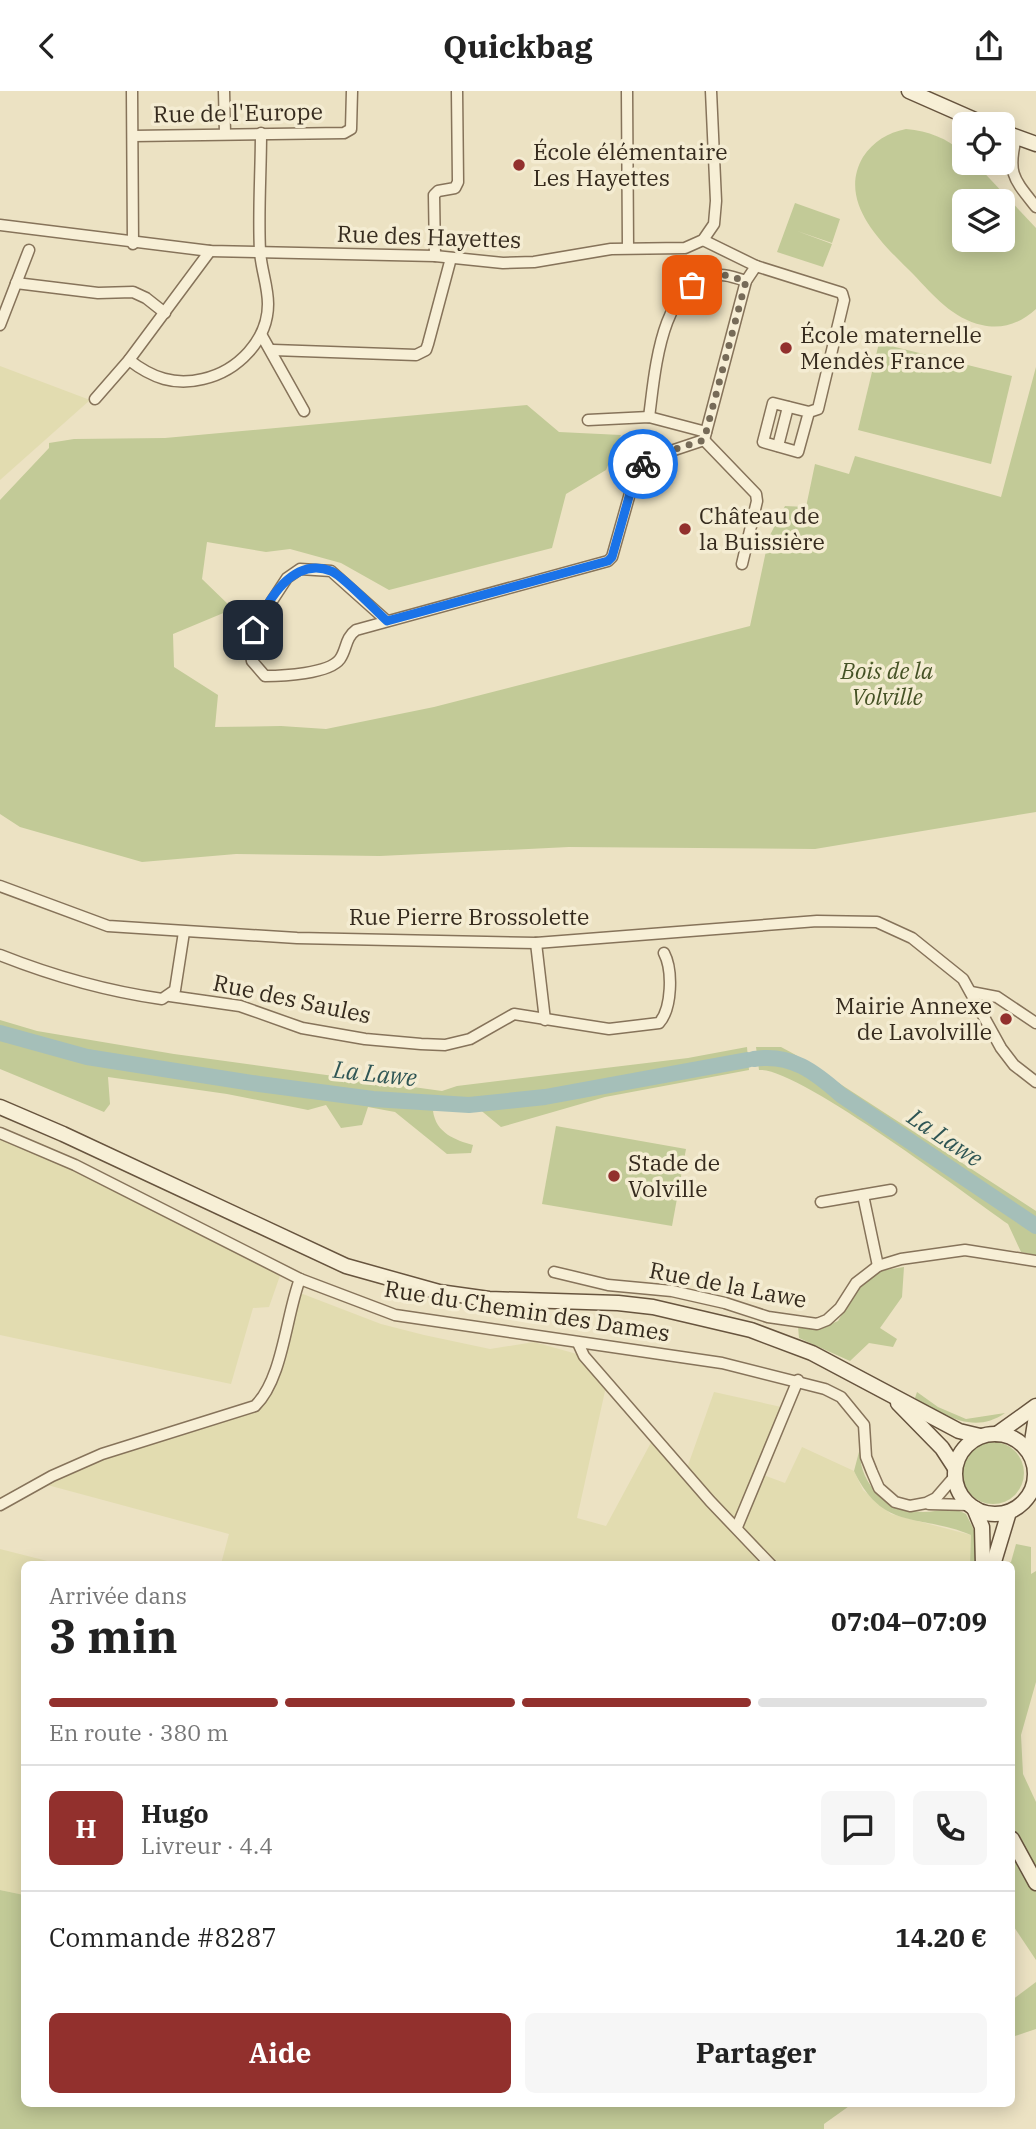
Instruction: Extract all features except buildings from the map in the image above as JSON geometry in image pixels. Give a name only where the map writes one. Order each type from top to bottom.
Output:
[{"type":"main road","points":[[909,91],[927,95],[960,112]]},
{"type":"main road","points":[[1015,137],[1036,144]]},
{"type":"main road","points":[[0,1107],[316,1253],[370,1274],[439,1292],[489,1300],[618,1303],[698,1317],[751,1330],[812,1353],[959,1431],[980,1436],[997,1434],[1016,1440],[1033,1464]]},
{"type":"main road","points":[[887,1393],[930,1434],[955,1472],[962,1496],[972,1506],[982,1527],[983,1561]]},
{"type":"main road","points":[[997,1434],[1036,1406]]},
{"type":"main road","points":[[972,1506],[991,1514],[1009,1512],[1022,1504],[1034,1490],[1036,1416]]},
{"type":"main road","points":[[955,1472],[966,1445],[980,1436]]},
{"type":"main road","points":[[994,1561],[1009,1512]]},
{"type":"main road","points":[[1015,1844],[1036,1883]]},
{"type":"street","points":[[132,91],[133,244]]},
{"type":"street","points":[[224,91],[225,133]]},
{"type":"street","name":"Rue de l'Europe","points":[[133,136],[344,133],[351,129],[353,123],[352,91]]},
{"type":"street","points":[[435,256],[434,195],[438,191],[456,188],[458,182],[457,91]]},
{"type":"street","points":[[627,91],[628,248]]},
{"type":"street","points":[[711,91],[716,201],[714,224],[703,240],[756,266],[842,293],[844,300],[814,411],[798,452],[763,442],[773,403],[814,411]]},
{"type":"street","points":[[129,360],[161,379],[196,381],[228,370],[262,335],[268,306],[260,253],[261,133]]},
{"type":"street","points":[[1013,175],[1036,207]]},
{"type":"street","name":"Rue des Hayettes","points":[[0,225],[133,244],[209,251],[435,256],[503,263],[534,262],[628,248],[685,249],[703,240]]},
{"type":"street","points":[[0,325],[29,250]]},
{"type":"street","points":[[95,399],[129,360],[209,251]]},
{"type":"street","points":[[272,350],[405,357],[426,350],[452,258]]},
{"type":"street","points":[[705,436],[746,281],[756,266]]},
{"type":"street","points":[[649,417],[662,332],[688,289],[706,278],[721,274],[746,281]]},
{"type":"street","points":[[16,283],[98,293],[132,292],[146,297],[165,313]]},
{"type":"street","points":[[262,335],[304,411]]},
{"type":"street","points":[[778,446],[788,407]]},
{"type":"street","points":[[588,419],[649,417],[705,436],[756,494],[757,501],[742,564]]},
{"type":"street","points":[[387,621],[331,571],[300,569],[287,578],[260,617],[249,644],[252,661],[264,675],[290,676],[333,665],[340,658],[348,635],[387,621],[608,561],[612,557],[636,472],[647,459],[705,436]]},
{"type":"street","name":"Rue Pierre Brossolette","points":[[0,886],[108,926],[184,932],[536,943],[839,919],[877,922],[912,938],[949,965],[971,992],[1001,1048],[1014,1065],[1036,1082]]},
{"type":"street","points":[[170,996],[175,990],[184,932]]},
{"type":"street","points":[[536,943],[545,1020],[610,1030],[659,1023],[666,1015],[669,963],[664,953]]},
{"type":"street","name":"Rue des Saules","points":[[0,955],[44,973],[110,991],[240,1006],[302,1028],[366,1039],[445,1045],[484,1033],[507,1016],[545,1020]]},
{"type":"street","points":[[971,992],[997,997],[1036,1023]]},
{"type":"street","name":"Rue du Chemin des Dames","points":[[0,1133],[75,1165],[300,1279],[395,1315],[722,1363],[798,1380],[835,1393],[864,1425],[866,1457],[879,1488],[895,1502],[910,1506],[926,1503],[972,1506]]},
{"type":"street","points":[[821,1202],[891,1190]]},
{"type":"street","points":[[863,1195],[878,1266]]},
{"type":"street","name":"Rue de la Lawe","points":[[554,1272],[608,1285],[672,1291],[726,1303],[768,1317],[817,1324],[827,1320],[840,1308],[856,1283],[878,1266],[929,1254],[965,1250],[1036,1261]]},
{"type":"street","points":[[0,1505],[52,1476],[102,1454],[255,1406],[262,1399],[277,1363],[300,1279]]},
{"type":"street","points":[[578,1343],[584,1356],[767,1561]]},
{"type":"street","points":[[737,1527],[798,1380]]},
{"type":"street","points":[[926,1503],[936,1498],[955,1472]]},
{"type":"shaded area","points":[[0,366],[90,400],[0,480]]},
{"type":"shaded area","points":[[0,1133],[282,1270],[269,1307],[253,1308],[231,1384],[0,1335]]},
{"type":"shaded area","points":[[295,1291],[381,1324],[424,1335],[490,1349],[534,1342],[584,1356],[607,1382],[577,1518],[606,1526],[654,1437],[686,1471],[714,1392],[786,1408],[758,1473],[785,1483],[802,1447],[854,1471],[863,1490],[891,1514],[971,1535],[970,1561],[222,1561],[229,1534],[40,1483],[262,1399]]},
{"type":"shaded area","points":[[0,1549],[47,1561],[21,1561],[21,1894],[0,1890]]},
{"type":"green space","points":[[906,129],[922,131],[944,139],[952,145],[952,175],[986,175],[999,189],[952,189],[952,252],[1015,252],[1015,206],[1036,228],[1036,309],[1030,314],[1018,322],[997,327],[982,325],[962,317],[944,305],[878,237],[860,207],[856,174],[863,157],[887,135]]},
{"type":"green space","points":[[795,203],[840,219],[832,243],[797,231],[832,244],[823,267],[777,252]]},
{"type":"green space","points":[[879,343],[1012,376],[991,464],[858,430]]},
{"type":"green space","name":"Bois de la Volville","points":[[1036,367],[1036,812],[815,849],[569,847],[380,856],[236,854],[142,862],[20,827],[0,814],[0,500],[49,448],[49,443],[74,439],[165,438],[527,405],[559,432],[621,435],[606,470],[566,494],[552,548],[389,590],[341,563],[290,549],[266,552],[207,542],[202,579],[233,609],[173,634],[174,667],[218,695],[215,727],[281,726],[326,729],[434,707],[750,626],[769,537],[785,506],[806,507],[815,464],[849,474],[855,456],[1001,497]]},
{"type":"green space","points":[[0,1020],[37,1031],[174,1054],[442,1091],[457,1086],[688,1058],[747,1047],[749,1070],[605,1097],[501,1127],[478,1108],[445,1107],[433,1111],[438,1125],[453,1138],[473,1145],[471,1153],[447,1154],[395,1112],[368,1107],[362,1125],[341,1128],[326,1105],[308,1110],[227,1094],[108,1077],[110,1104],[104,1112],[0,1069]]},
{"type":"green space","points":[[756,1047],[781,1047],[794,1054],[1036,1211],[1036,1255],[1021,1252],[1008,1224],[882,1135],[808,1088],[779,1074],[759,1070]]},
{"type":"green space","name":"Stade de Volville","points":[[556,1126],[686,1149],[672,1226],[542,1204]]},
{"type":"green space","points":[[904,1267],[902,1297],[880,1328],[897,1339],[893,1347],[869,1343],[850,1361],[799,1338],[798,1326],[826,1326],[838,1321],[859,1285],[879,1271]]},
{"type":"green space","points":[[917,1392],[938,1407],[966,1419],[1005,1413],[982,1422],[959,1420],[915,1398]]},
{"type":"green space","points":[[993,1442],[1005,1444],[1015,1451],[1022,1461],[1022,1485],[1015,1495],[1005,1502],[993,1504],[981,1502],[971,1495],[964,1485],[962,1473],[964,1461],[971,1451],[981,1444]]},
{"type":"green space","points":[[860,1448],[864,1473],[877,1493],[887,1501],[910,1510],[923,1512],[950,1509],[966,1514],[975,1532],[976,1561],[970,1561],[971,1535],[890,1512],[877,1504],[854,1471]]},
{"type":"green space","points":[[1016,1544],[1031,1547],[1031,1574],[1036,1571],[1036,1682],[1021,1735],[1023,1774],[1036,1802],[1036,1960],[1015,1928],[1015,1561],[1011,1561]]},
{"type":"green space","points":[[0,1890],[21,1894],[21,2107],[848,2107],[824,2124],[824,2129],[0,2129]]},
{"type":"green space","points":[[1036,1982],[1036,2029],[1015,2036],[1015,1998]]},
{"type":"waterway","name":"La Lawe","points":[[0,1033],[87,1057],[259,1084],[373,1099],[469,1105],[545,1097],[747,1060]]},
{"type":"waterway","name":"La Lawe","points":[[754,1059],[780,1059],[802,1066],[1036,1226]]},
{"type":"way so far","points":[[643,464],[647,459],[659,454],[704,440],[746,281],[721,274],[692,285]]},
{"type":"place","name":"École élémentaire Les Hayettes","points":[[519,165]]},
{"type":"place","name":"École maternelle Mendès France","points":[[786,348]]},
{"type":"place","name":"Château de la Buissière","points":[[685,529]]},
{"type":"place","name":"Mairie Annexe de Lavolville","points":[[1006,1019]]},
{"type":"place","name":"Stade de Volville","points":[[614,1176]]},
{"type":"route","points":[[253,630],[287,578],[300,569],[331,571],[387,621],[608,561],[612,557],[636,472],[643,464]]}]
